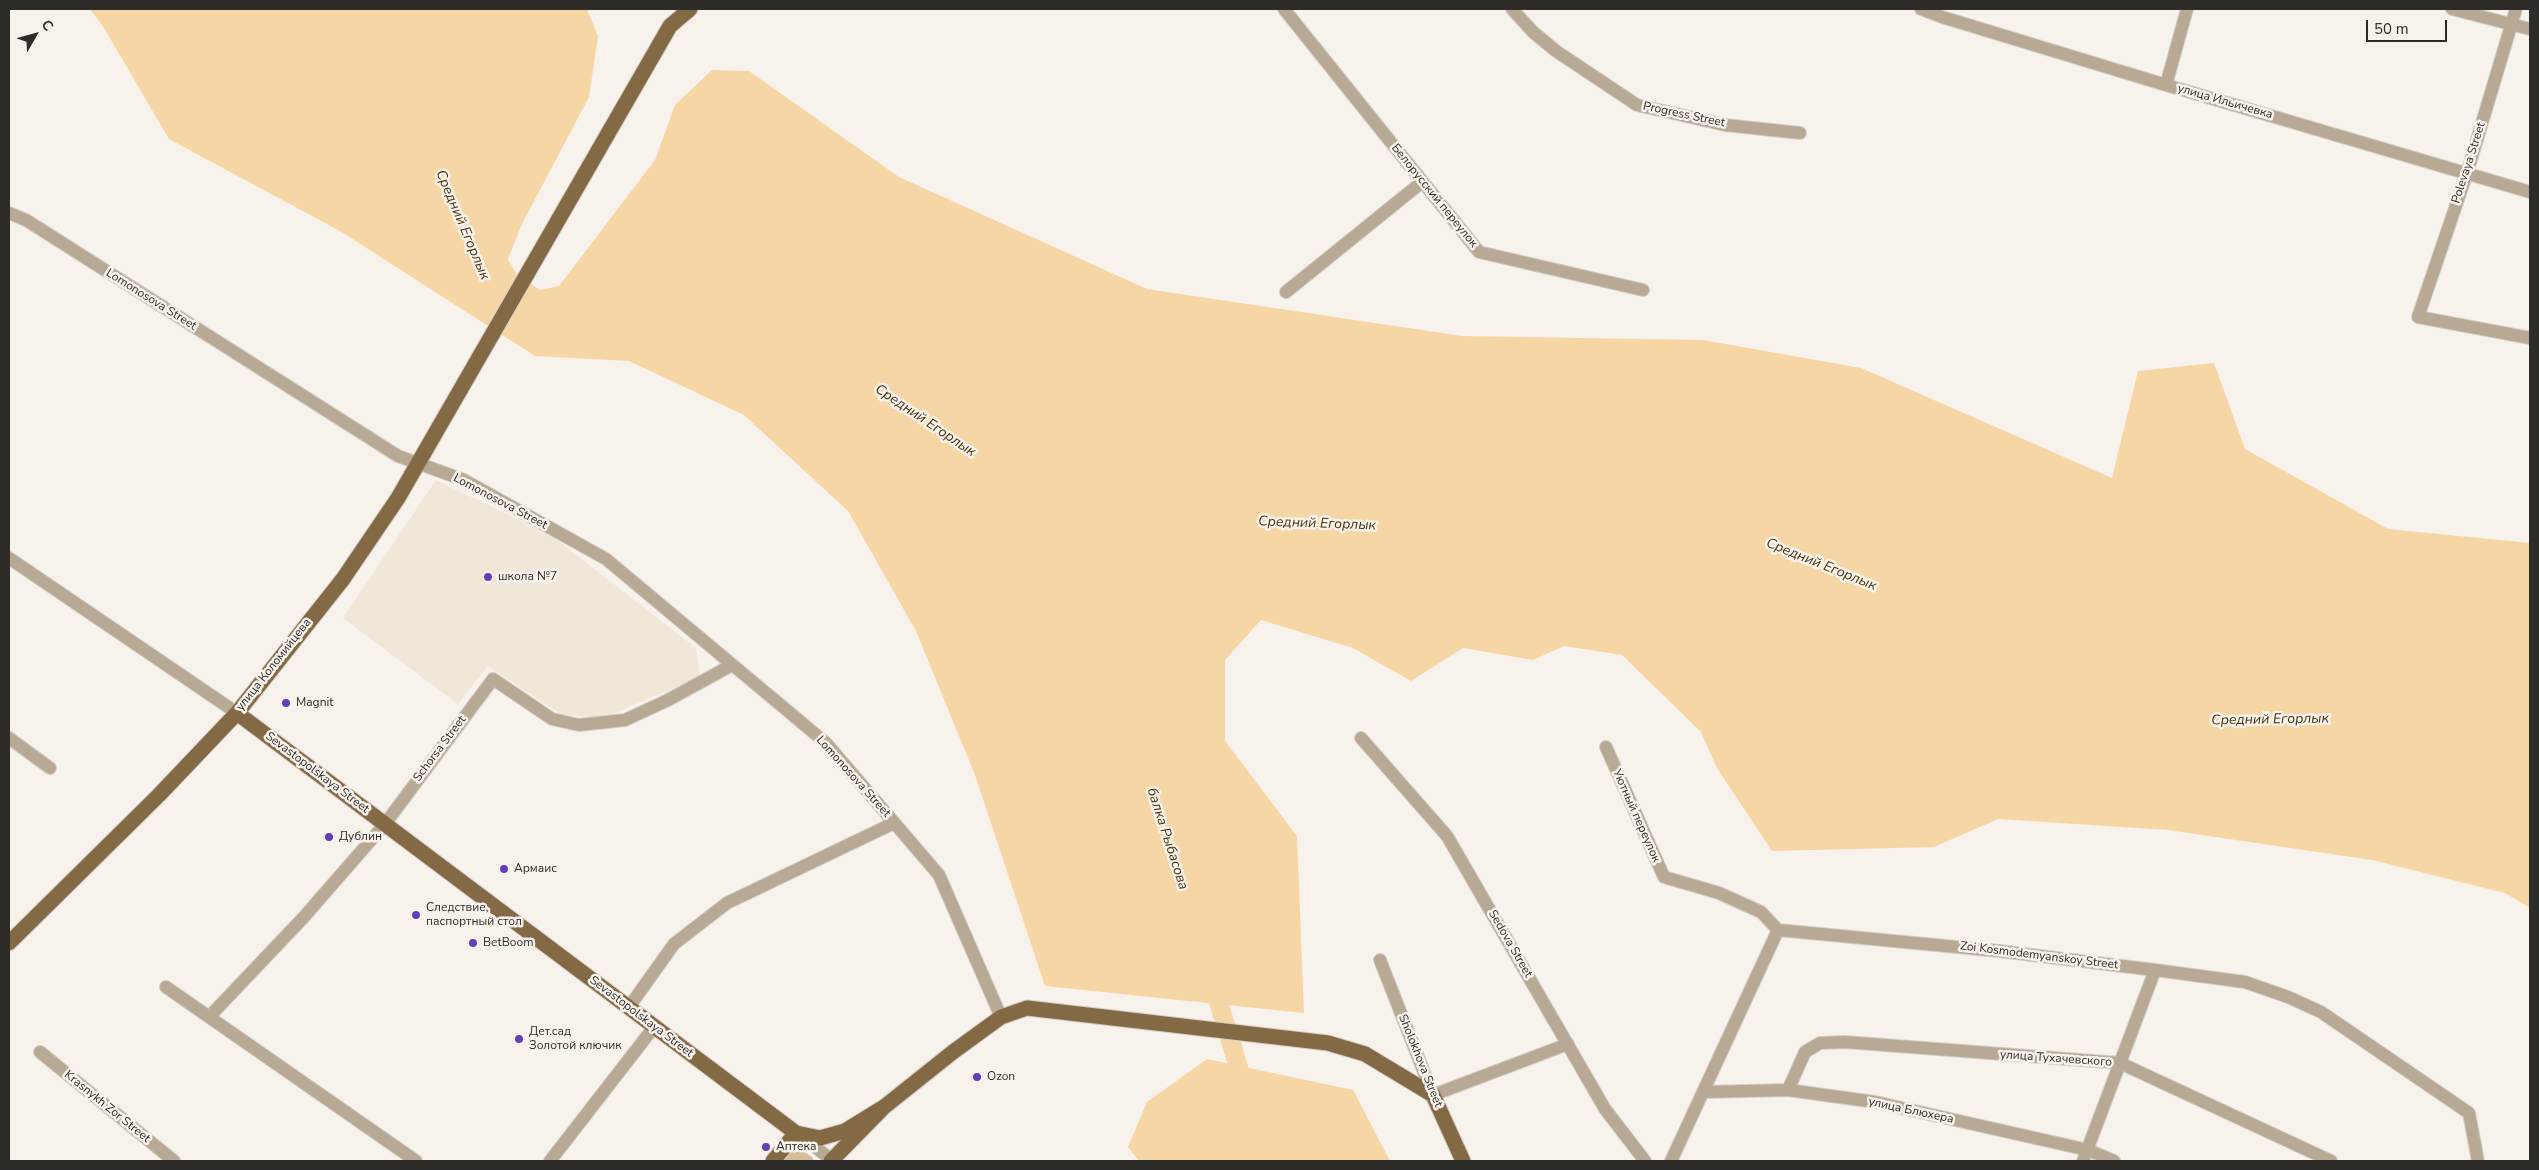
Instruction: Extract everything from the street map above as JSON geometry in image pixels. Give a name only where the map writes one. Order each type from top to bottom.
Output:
[{"type":"main road","name":"улица Коломийцева","points":[[9,943],[159,795],[237,713],[343,579],[398,498],[670,26],[690,9]]},
{"type":"main road","name":"Sevastopolskaya Street","points":[[237,713],[796,1133]]},
{"type":"main road","points":[[773,1161],[796,1133],[820,1138],[845,1131],[884,1107],[953,1052],[1001,1017],[1028,1008],[1328,1043],[1366,1054],[1433,1095]]},
{"type":"main road","name":"Sholokhova Street","points":[[1433,1095],[1463,1161]]},
{"type":"main road","points":[[833,1161],[884,1107]]},
{"type":"street","name":"Белорусский переулок","points":[[1284,9],[1479,252],[1644,290]]},
{"type":"street","name":"Progress Street","points":[[1512,9],[1533,32],[1556,50],[1637,105],[1725,125],[1800,133]]},
{"type":"street","name":"улица Ильичевка","points":[[1921,9],[2166,85],[2530,192]]},
{"type":"street","points":[[2166,85],[2187,9]]},
{"type":"street","points":[[2452,9],[2530,29]]},
{"type":"street","name":"Polevaya Street","points":[[2516,9],[2466,173],[2418,317],[2530,338]]},
{"type":"street","points":[[1286,292],[1422,182]]},
{"type":"street","name":"Lomonosova Street","points":[[9,212],[26,220],[398,456],[464,480],[606,559],[826,743],[938,875],[1001,1017]]},
{"type":"street","name":"Sevastopolskaya Street","points":[[9,558],[237,713]]},
{"type":"street","name":"Schorsa Street","points":[[209,1017],[302,918],[385,824],[493,679],[552,718],[579,725],[624,720],[668,700],[732,665]]},
{"type":"street","points":[[9,738],[50,768]]},
{"type":"street","name":"Sedova Street","points":[[1361,738],[1448,836],[1605,1109],[1645,1161]]},
{"type":"street","name":"Уютный переулок","points":[[1606,748],[1664,877],[1719,893],[1761,912],[1778,930]]},
{"type":"street","name":"Lomonosova Street","points":[[629,1007],[674,944],[727,903],[894,823]]},
{"type":"street","points":[[1671,1161],[1778,930]]},
{"type":"street","name":"Zoi Kosmodemyanskoy Street","points":[[1778,930],[1999,951],[2155,970],[2245,982],[2288,996],[2321,1012],[2470,1113],[2478,1161]]},
{"type":"street","name":"Sholokhova Street","points":[[1380,960],[1433,1095]]},
{"type":"street","points":[[2085,1155],[2155,970]]},
{"type":"street","points":[[166,987],[416,1161]]},
{"type":"street","points":[[550,1161],[654,1027]]},
{"type":"street","name":"улица Тухачевского","points":[[1788,1090],[1805,1052],[1820,1043],[1845,1042],[2120,1064],[2331,1161]]},
{"type":"street","points":[[1433,1095],[1568,1044]]},
{"type":"street","name":"Krasnykh Zor Street","points":[[40,1052],[174,1161]]},
{"type":"street","name":"улица Блюхера","points":[[1704,1092],[1788,1090],[1875,1102],[2114,1161]]},
{"type":"street","name":"Sevastopolskaya Street","points":[[796,1133],[833,1161]]},
{"type":"shaded area","name":"школа №7","points":[[436,480],[552,536],[696,648],[700,677],[603,718],[560,714],[488,666],[458,704],[343,618]]},
{"type":"shaded area","points":[[798,1148],[812,1157],[814,1161],[780,1161],[791,1149]]},
{"type":"water","name":"Средний Егорлык","points":[[90,9],[587,9],[598,36],[589,97],[522,224],[508,259],[517,275],[540,290],[559,286],[655,160],[675,105],[712,70],[749,71],[899,177],[1147,289],[1462,336],[1703,340],[1861,368],[2112,478],[2138,371],[2214,363],[2245,449],[2388,529],[2530,543],[2530,908],[2505,893],[2372,860],[2168,830],[1998,819],[1934,847],[1772,851],[1717,768],[1701,732],[1622,655],[1564,646],[1533,660],[1463,648],[1411,681],[1353,648],[1261,620],[1225,660],[1225,741],[1297,836],[1304,1013],[1045,986],[975,775],[916,631],[848,511],[744,415],[629,361],[535,356],[340,231],[169,139],[104,28]]},
{"type":"water","points":[[1207,1059],[1353,1090],[1390,1161],[1139,1161],[1128,1147],[1147,1102]]},
{"type":"waterway","name":"балка Рыбасова","points":[[1212,981],[1245,1088]]},
{"type":"place","name":"школа №7","points":[[488,577]]},
{"type":"place","name":"Magnit","points":[[286,703]]},
{"type":"place","name":"Дублин","points":[[329,837]]},
{"type":"place","name":"Армаис","points":[[504,869]]},
{"type":"place","name":"Следствие, паспортный стол","points":[[416,915]]},
{"type":"place","name":"BetBoom","points":[[473,943]]},
{"type":"place","name":"Дет.сад Золотой ключик","points":[[519,1039]]},
{"type":"place","name":"Ozon","points":[[977,1077]]},
{"type":"place","name":"Аптека","points":[[766,1147]]}]
